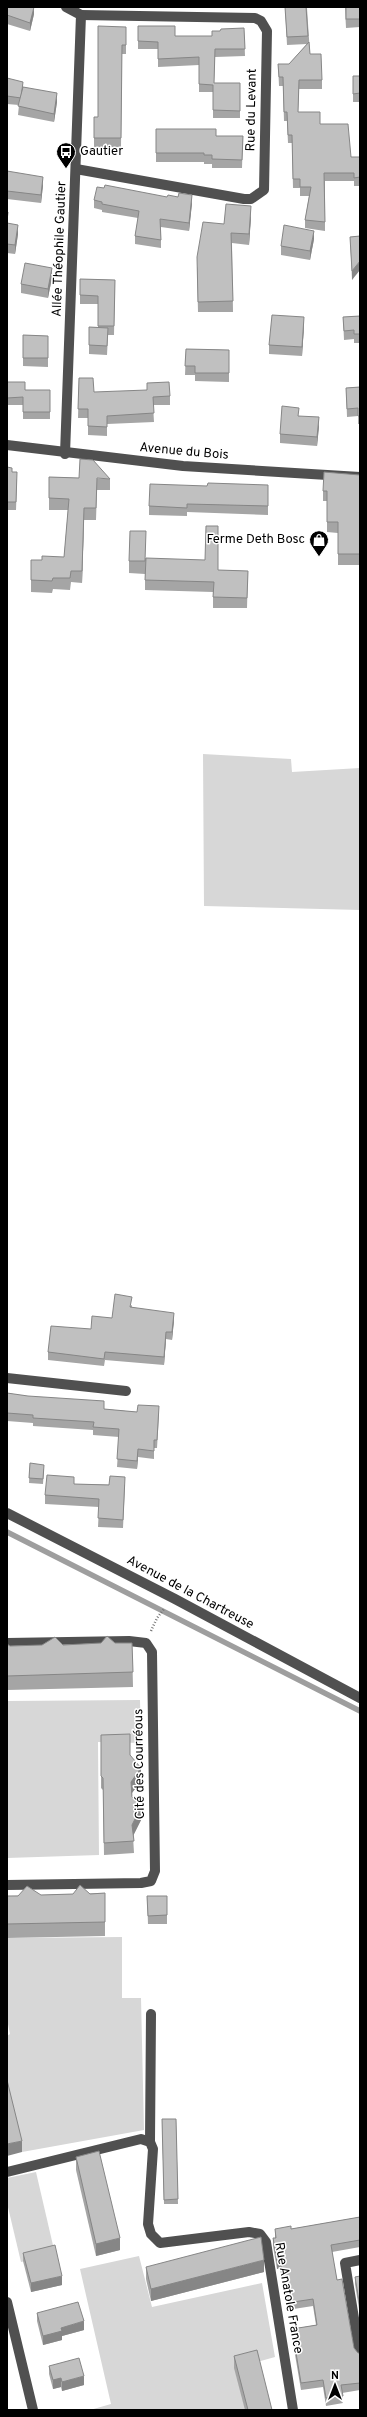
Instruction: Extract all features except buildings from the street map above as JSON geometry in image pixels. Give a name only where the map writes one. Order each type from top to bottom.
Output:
[{"type":"street","points":[[66,7],[81,15]]},
{"type":"street","name":"Allée Théophile Gautier","points":[[65,454],[81,15]]},
{"type":"street","name":"Rue du Levant","points":[[76,169],[244,199],[251,199],[264,190],[267,31],[261,21],[255,18],[81,15]]},
{"type":"street","name":"Avenue du Bois","points":[[7,446],[65,454],[183,466],[360,477]]},
{"type":"street","points":[[7,1378],[126,1390]]},
{"type":"street","name":"Avenue de la Chartreuse","points":[[7,1513],[175,1599],[360,1698]]},
{"type":"street","name":"Cité des Courréous","points":[[7,1643],[129,1641],[146,1643],[152,1652],[155,1871],[151,1881],[141,1883],[7,1885]]},
{"type":"street","points":[[7,2172],[141,2139],[150,2142],[151,2014]]},
{"type":"street","name":"Rue Anatole France","points":[[150,2142],[153,2149],[148,2224],[151,2234],[160,2243],[249,2232],[260,2234],[266,2242],[293,2410]]},
{"type":"street","points":[[360,2260],[345,2263],[360,2355]]},
{"type":"street","points":[[7,2302],[33,2410]]},
{"type":"shaded area","points":[[203,754],[291,759],[292,772],[360,768],[360,910],[204,906]]},
{"type":"shaded area","points":[[140,1700],[141,1743],[98,1742],[99,1855],[7,1858],[7,1701]]},
{"type":"shaded area","points":[[122,1937],[122,1998],[141,1998],[144,2130],[22,2152],[7,2088],[7,2036],[10,2034],[7,2019],[7,1938]]},
{"type":"shaded area","points":[[36,2172],[55,2254],[21,2262],[7,2203],[7,2178]]},
{"type":"shaded area","points":[[139,2256],[152,2307],[262,2283],[275,2357],[257,2362],[245,2410],[90,2410],[111,2404],[80,2269]]},
{"type":"waterway","points":[[7,1532],[360,1711]]},
{"type":"place","name":"Gautier","points":[[66,169]]},
{"type":"place","name":"Ferme Deth Bosc","points":[[319,557]]}]
